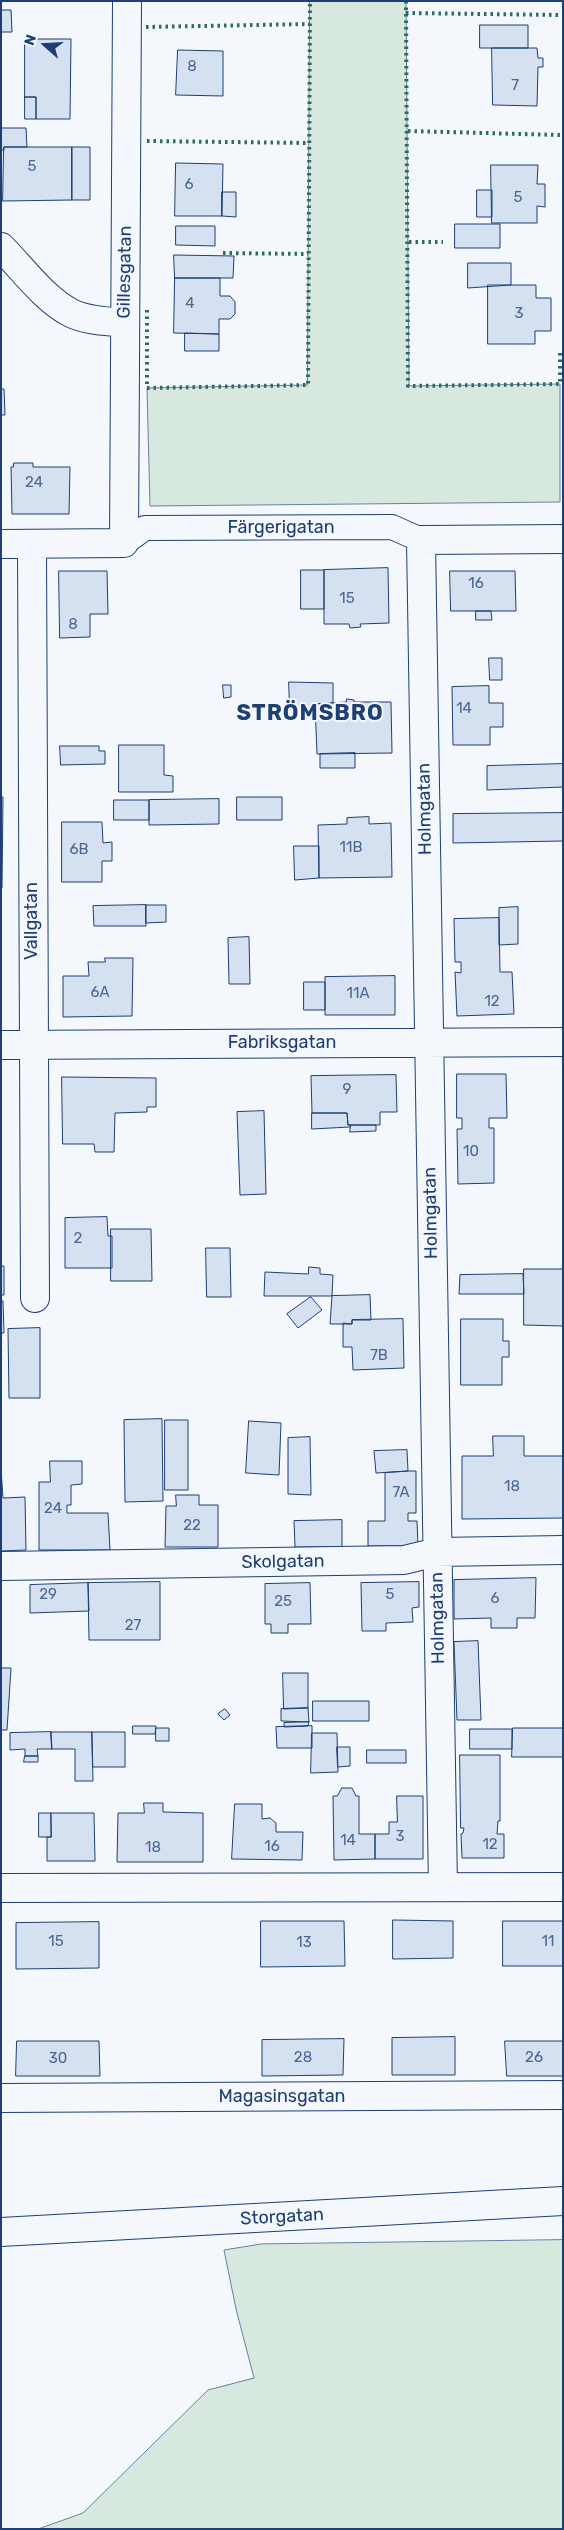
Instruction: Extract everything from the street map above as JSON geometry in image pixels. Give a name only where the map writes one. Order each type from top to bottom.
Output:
[{"type":"street","name":"Gillesgatan","points":[[124,543],[127,1]]},
{"type":"street","points":[[1,247],[57,303],[72,313],[89,318],[124,323]]},
{"type":"street","name":"Färgerigatan","points":[[124,543],[145,528],[392,528],[421,540],[563,539]]},
{"type":"street","name":"Holmgatan","points":[[421,540],[443,1887]]},
{"type":"street","points":[[1,544],[124,543]]},
{"type":"street","name":"Vallgatan","points":[[32,544],[32,1044],[35,1298]]},
{"type":"street","name":"Fabriksgatan","points":[[1,1045],[563,1042]]},
{"type":"street","name":"Skolgatan","points":[[1,1566],[404,1560],[437,1552],[563,1550]]},
{"type":"street","points":[[1,1888],[563,1887]]},
{"type":"street","name":"Magasinsgatan","points":[[1,2098],[563,2095]]},
{"type":"street","name":"Storgatan","points":[[1,2232],[563,2201]]},
{"type":"shaded area","points":[[310,1],[406,1],[409,386],[560,384],[560,502],[150,506],[147,388],[307,385]]},
{"type":"shaded area","points":[[563,2240],[563,2529],[38,2529],[83,2513],[208,2390],[254,2378],[236,2309],[224,2250],[261,2244]]},
{"type":"building","points":[[1,10],[11,10],[12,32],[1,32]]},
{"type":"building","points":[[480,25],[528,25],[528,48],[480,48]]},
{"type":"building","points":[[25,39],[71,39],[70,119],[36,119],[36,97],[25,97]]},
{"type":"building","points":[[492,48],[537,48],[538,58],[543,58],[543,67],[538,67],[537,106],[493,105]]},
{"type":"building","points":[[178,50],[223,51],[223,96],[176,95]]},
{"type":"building","points":[[25,97],[36,97],[36,119],[25,119]]},
{"type":"building","points":[[1,128],[26,128],[27,147],[4,147],[4,150],[1,150]]},
{"type":"building","points":[[4,147],[72,147],[72,200],[3,201]]},
{"type":"building","points":[[72,147],[90,147],[90,200],[72,200]]},
{"type":"building","points":[[176,163],[223,164],[222,216],[175,216]]},
{"type":"building","points":[[491,165],[538,165],[537,184],[545,184],[545,207],[537,206],[537,223],[492,223]]},
{"type":"building","points":[[477,190],[492,190],[492,217],[477,217]]},
{"type":"building","points":[[222,192],[236,192],[236,217],[222,216]]},
{"type":"building","points":[[455,224],[500,224],[500,248],[455,248]]},
{"type":"building","points":[[176,226],[215,226],[215,246],[176,245]]},
{"type":"building","points":[[174,255],[234,256],[233,278],[175,278]]},
{"type":"building","points":[[468,263],[511,263],[511,285],[468,288]]},
{"type":"building","points":[[175,278],[220,278],[220,296],[230,296],[235,302],[235,314],[230,319],[219,319],[219,334],[174,333]]},
{"type":"building","points":[[488,285],[536,285],[536,298],[551,298],[551,331],[535,331],[535,344],[488,344]]},
{"type":"building","points":[[185,333],[219,334],[219,351],[185,351]]},
{"type":"building","points":[[1,389],[4,389],[5,415],[1,415]]},
{"type":"building","points":[[14,463],[33,463],[33,467],[70,467],[69,514],[12,514],[11,467],[13,467]]},
{"type":"building","points":[[388,568],[389,623],[360,624],[361,627],[350,628],[349,624],[324,624],[324,570]]},
{"type":"building","points":[[301,570],[324,570],[324,609],[301,609]]},
{"type":"building","points":[[59,571],[107,571],[108,614],[90,614],[90,637],[60,638]]},
{"type":"building","points":[[450,571],[515,571],[516,611],[451,611]]},
{"type":"building","points":[[476,611],[491,611],[492,620],[476,620]]},
{"type":"building","points":[[489,658],[502,658],[502,680],[490,680]]},
{"type":"building","points":[[289,682],[333,683],[333,703],[315,704],[316,708],[290,709]]},
{"type":"building","points":[[223,685],[231,685],[231,697],[224,698]]},
{"type":"building","points":[[489,686],[489,703],[503,703],[503,727],[490,727],[490,745],[453,745],[452,687]]},
{"type":"building","points":[[347,699],[354,700],[354,702],[391,702],[392,753],[317,754],[315,704],[346,702]]},
{"type":"building","points":[[119,745],[164,745],[164,775],[173,776],[173,792],[119,792]]},
{"type":"building","points":[[60,746],[99,746],[99,751],[105,751],[105,764],[61,765]]},
{"type":"building","points":[[355,753],[355,768],[320,768],[320,754]]},
{"type":"building","points":[[563,764],[563,787],[487,790],[487,766]]},
{"type":"building","points":[[1,797],[3,797],[2,888],[1,888]]},
{"type":"building","points":[[237,797],[282,797],[282,820],[237,820]]},
{"type":"building","points":[[219,799],[219,824],[149,825],[149,800]]},
{"type":"building","points":[[114,800],[149,800],[149,820],[114,820]]},
{"type":"building","points":[[563,813],[563,841],[453,843],[453,814]]},
{"type":"building","points":[[369,817],[369,824],[391,823],[392,877],[319,878],[318,825],[347,824],[347,818]]},
{"type":"building","points":[[62,822],[102,822],[103,843],[112,842],[112,861],[102,861],[102,882],[62,882]]},
{"type":"building","points":[[294,846],[319,846],[319,878],[295,880]]},
{"type":"building","points":[[146,905],[146,926],[94,926],[93,906]]},
{"type":"building","points":[[146,905],[166,905],[166,922],[146,923]]},
{"type":"building","points":[[518,907],[518,944],[499,945],[499,908]]},
{"type":"building","points":[[499,918],[500,972],[512,972],[514,1014],[457,1016],[455,972],[461,973],[461,962],[455,962],[454,919]]},
{"type":"building","points":[[249,937],[250,984],[229,984],[228,938]]},
{"type":"building","points":[[105,958],[133,958],[132,1016],[63,1017],[63,976],[89,976],[88,962],[105,962]]},
{"type":"building","points":[[395,976],[395,1015],[325,1015],[325,977]]},
{"type":"building","points":[[304,982],[325,982],[325,1010],[304,1010]]},
{"type":"building","points":[[457,1074],[506,1074],[507,1118],[489,1118],[489,1128],[494,1128],[494,1183],[458,1184],[457,1129],[462,1129],[462,1118],[457,1118]]},
{"type":"building","points":[[396,1075],[397,1112],[380,1112],[380,1125],[348,1125],[347,1113],[312,1113],[311,1076]]},
{"type":"building","points":[[62,1077],[156,1078],[156,1107],[147,1107],[147,1112],[115,1113],[114,1152],[95,1152],[94,1144],[63,1144]]},
{"type":"building","points":[[264,1111],[266,1194],[240,1195],[237,1112]]},
{"type":"building","points":[[312,1113],[347,1113],[348,1125],[351,1125],[350,1127],[312,1129]]},
{"type":"building","points":[[351,1125],[376,1125],[376,1131],[350,1132]]},
{"type":"building","points":[[107,1217],[108,1236],[112,1236],[112,1268],[65,1268],[65,1218]]},
{"type":"building","points":[[111,1229],[151,1229],[152,1281],[111,1281]]},
{"type":"building","points":[[206,1248],[230,1248],[231,1297],[207,1297]]},
{"type":"building","points":[[1,1266],[4,1266],[4,1295],[1,1295]]},
{"type":"building","points":[[309,1267],[320,1268],[320,1274],[333,1275],[332,1296],[264,1296],[265,1272],[308,1274]]},
{"type":"building","points":[[524,1269],[563,1269],[563,1326],[524,1325]]},
{"type":"building","points":[[523,1274],[524,1294],[459,1294],[460,1275]]},
{"type":"building","points":[[370,1295],[371,1320],[352,1320],[352,1324],[330,1324],[332,1296]]},
{"type":"building","points":[[311,1297],[322,1310],[298,1328],[287,1314]]},
{"type":"building","points":[[1,1301],[3,1301],[4,1333],[1,1333]]},
{"type":"building","points":[[403,1319],[404,1368],[353,1370],[352,1347],[343,1347],[343,1323],[352,1324],[352,1320]]},
{"type":"building","points":[[461,1319],[503,1319],[503,1341],[509,1341],[509,1357],[502,1357],[502,1385],[461,1385]]},
{"type":"building","points":[[40,1328],[40,1398],[9,1398],[8,1329]]},
{"type":"building","points":[[162,1419],[163,1501],[125,1502],[124,1420]]},
{"type":"building","points":[[165,1420],[188,1420],[188,1490],[165,1490]]},
{"type":"building","points":[[249,1421],[281,1423],[279,1475],[246,1473]]},
{"type":"building","points":[[493,1436],[524,1436],[524,1456],[563,1456],[563,1518],[462,1519],[462,1456],[493,1456]]},
{"type":"building","points":[[310,1437],[311,1495],[288,1494],[288,1438]]},
{"type":"building","points":[[407,1450],[408,1471],[376,1473],[374,1451]]},
{"type":"building","points":[[50,1461],[82,1461],[82,1484],[71,1485],[71,1505],[67,1505],[67,1513],[108,1513],[110,1550],[39,1550],[39,1482],[50,1482]]},
{"type":"building","points":[[1,1469],[3,1498],[25,1497],[26,1550],[1,1551]]},
{"type":"building","points":[[416,1471],[416,1513],[408,1513],[408,1521],[417,1521],[418,1546],[368,1546],[368,1521],[385,1521],[385,1473]]},
{"type":"building","points":[[176,1495],[199,1495],[199,1505],[218,1505],[218,1547],[165,1547],[166,1506],[176,1506]]},
{"type":"building","points":[[342,1520],[342,1547],[295,1547],[294,1521]]},
{"type":"building","points":[[536,1578],[535,1618],[517,1618],[517,1628],[491,1628],[491,1618],[454,1619],[454,1580]]},
{"type":"building","points":[[160,1582],[160,1640],[89,1640],[88,1583]]},
{"type":"building","points":[[419,1582],[419,1607],[412,1608],[413,1622],[386,1623],[386,1631],[362,1631],[361,1583]]},
{"type":"building","points":[[88,1583],[89,1611],[30,1613],[30,1585]]},
{"type":"building","points":[[310,1583],[311,1624],[288,1624],[288,1633],[271,1633],[271,1624],[265,1624],[265,1584]]},
{"type":"building","points":[[478,1641],[481,1720],[457,1720],[454,1642]]},
{"type":"building","points":[[1,1668],[11,1668],[7,1730],[1,1730]]},
{"type":"building","points":[[283,1673],[308,1673],[308,1708],[284,1709]]},
{"type":"building","points":[[313,1701],[369,1701],[369,1721],[313,1721]]},
{"type":"building","points":[[308,1708],[309,1722],[281,1721],[281,1709]]},
{"type":"building","points":[[225,1709],[230,1715],[224,1720],[218,1714]]},
{"type":"building","points":[[309,1722],[308,1726],[284,1727],[284,1723]]},
{"type":"building","points":[[133,1726],[156,1726],[155,1734],[133,1734]]},
{"type":"building","points":[[312,1726],[312,1748],[277,1748],[276,1727]]},
{"type":"building","points":[[156,1728],[169,1728],[169,1741],[156,1741]]},
{"type":"building","points":[[513,1728],[563,1728],[563,1757],[512,1757]]},
{"type":"building","points":[[470,1729],[512,1729],[512,1749],[470,1749]]},
{"type":"building","points":[[51,1732],[52,1749],[37,1749],[38,1756],[25,1756],[25,1749],[10,1750],[10,1733]]},
{"type":"building","points":[[51,1732],[92,1732],[93,1781],[75,1781],[75,1749],[52,1749]]},
{"type":"building","points":[[92,1732],[125,1732],[125,1767],[93,1767]]},
{"type":"building","points":[[312,1733],[337,1733],[338,1772],[311,1773]]},
{"type":"building","points":[[337,1747],[350,1747],[350,1766],[338,1767]]},
{"type":"building","points":[[367,1750],[406,1750],[406,1763],[367,1763]]},
{"type":"building","points":[[460,1755],[500,1755],[500,1821],[498,1821],[497,1834],[504,1834],[504,1858],[462,1858],[461,1834],[464,1828],[461,1828]]},
{"type":"building","points":[[25,1756],[38,1756],[38,1762],[24,1762]]},
{"type":"building","points":[[342,1788],[352,1788],[356,1796],[359,1796],[359,1834],[375,1834],[375,1859],[334,1860],[333,1796],[337,1796]]},
{"type":"building","points":[[397,1796],[423,1796],[423,1859],[375,1859],[375,1834],[389,1834],[389,1822],[397,1822]]},
{"type":"building","points":[[144,1803],[163,1803],[163,1812],[203,1813],[203,1862],[117,1862],[118,1813],[144,1813]]},
{"type":"building","points":[[235,1804],[262,1804],[262,1819],[270,1818],[276,1823],[276,1832],[303,1832],[302,1860],[232,1859]]},
{"type":"building","points":[[39,1813],[51,1813],[51,1837],[39,1837]]},
{"type":"building","points":[[51,1813],[94,1813],[95,1861],[47,1861],[47,1837],[51,1837]]},
{"type":"building","points":[[393,1920],[453,1921],[453,1958],[393,1959]]},
{"type":"building","points":[[261,1921],[344,1921],[345,1966],[261,1967]]},
{"type":"building","points":[[503,1921],[563,1921],[563,1966],[503,1966]]},
{"type":"building","points":[[99,1922],[99,1968],[16,1969],[16,1923]]},
{"type":"building","points":[[455,2037],[455,2075],[392,2075],[392,2038]]},
{"type":"building","points":[[344,2039],[343,2075],[262,2076],[262,2040]]},
{"type":"building","points":[[17,2041],[99,2041],[100,2076],[16,2076]]},
{"type":"building","points":[[505,2041],[563,2041],[563,2076],[507,2076]]},
{"type":"hedge","points":[[147,310],[147,388],[308,385],[310,1]]},
{"type":"hedge","points":[[406,1],[408,386],[560,384],[560,349]]},
{"type":"hedge","points":[[406,13],[561,15]]},
{"type":"hedge","points":[[146,27],[310,24]]},
{"type":"hedge","points":[[408,131],[560,135]]},
{"type":"hedge","points":[[147,141],[309,143]]},
{"type":"hedge","points":[[409,242],[443,242]]},
{"type":"hedge","points":[[223,253],[308,254]]},
{"type":"district","name":"STRÖMSBRO","points":[[310,714]]}]
